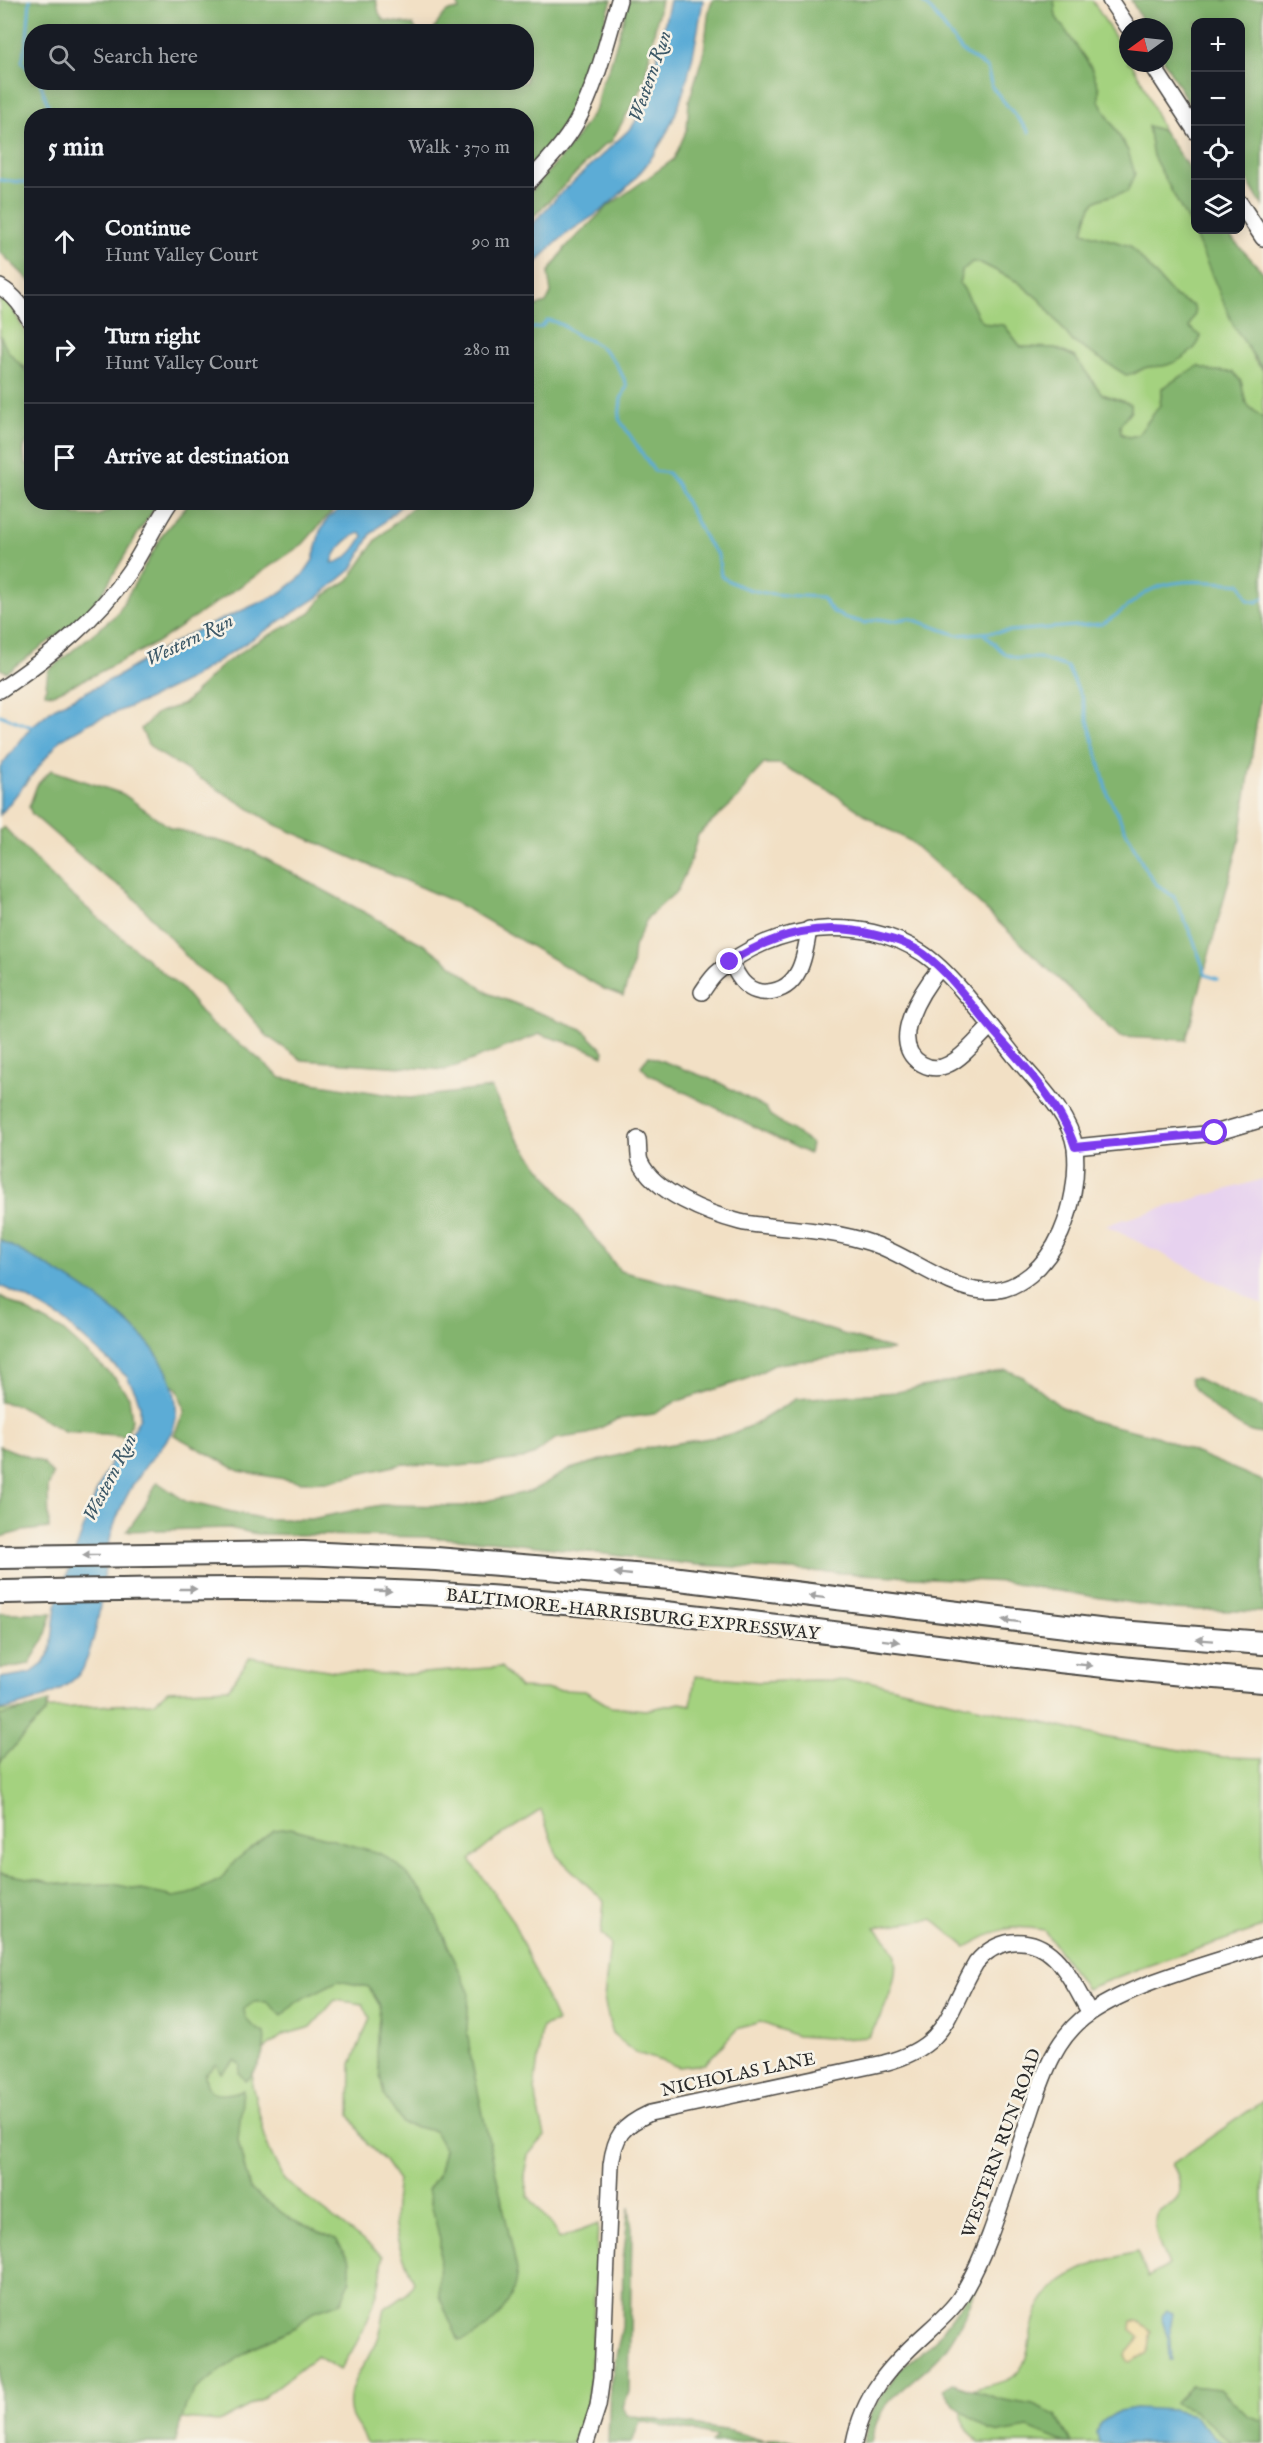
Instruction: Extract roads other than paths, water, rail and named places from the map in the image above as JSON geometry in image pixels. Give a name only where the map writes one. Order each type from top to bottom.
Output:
[{"type":"highway","name":"BALTIMORE-HARRISBURG EXPRESSWAY","points":[[0,1557],[303,1553],[507,1564],[671,1578],[1044,1625],[1167,1637],[1263,1643]]},
{"type":"highway","name":"BALTIMORE-HARRISBURG EXPRESSWAY","points":[[0,1592],[305,1588],[516,1599],[668,1614],[1039,1660],[1263,1681]]},
{"type":"street","points":[[534,175],[556,151],[576,122],[590,90],[619,0]]},
{"type":"street","points":[[1110,0],[1122,18]]},
{"type":"street","points":[[1157,72],[1192,126]]},
{"type":"street","points":[[1245,210],[1263,238]]},
{"type":"street","points":[[0,287],[10,292],[24,309]]},
{"type":"street","points":[[0,690],[67,642],[103,606],[131,568],[164,510]]},
{"type":"street","points":[[638,1139],[640,1161],[653,1178],[669,1192],[698,1208],[741,1222],[834,1233],[876,1244],[952,1281],[984,1292],[1012,1286],[1029,1278],[1045,1261],[1061,1233],[1070,1208],[1074,1179],[1075,1147],[1069,1128],[1056,1107],[990,1027],[940,968],[922,952],[892,938],[830,927],[810,929],[750,949],[717,972],[702,992]]},
{"type":"street","points":[[730,962],[745,985],[760,993],[780,992],[791,984],[799,968],[806,951],[810,929]]},
{"type":"street","points":[[940,968],[923,992],[906,1033],[906,1045],[910,1053],[920,1063],[930,1068],[940,1068],[951,1064],[990,1027]]},
{"type":"street","points":[[1075,1147],[1215,1133],[1263,1119]]},
{"type":"street","name":"NICHOLAS LANE","points":[[586,2443],[598,2406],[601,2386],[611,2166],[614,2146],[622,2130],[634,2120],[650,2113],[903,2058],[934,2039],[944,2026],[976,1964],[984,1954],[1007,1943],[1023,1941],[1038,1945],[1051,1953],[1061,1964],[1090,2013]]},
{"type":"street","name":"WESTERN RUN ROAD","points":[[854,2443],[871,2394],[882,2377],[941,2319],[962,2292],[986,2243],[1042,2078],[1064,2037],[1090,2013],[1143,1987],[1263,1946]]},
{"type":"water","points":[[670,0],[703,0],[692,61],[684,89],[663,140],[647,164],[627,187],[598,213],[569,232],[534,266],[534,222],[557,197],[632,127],[647,101]]},
{"type":"water","name":"Western Run","points":[[338,510],[397,510],[371,534],[353,568],[317,598],[186,681],[147,700],[91,722],[61,739],[0,815],[0,767],[31,727],[54,708],[116,677],[189,634],[279,594],[302,576],[313,560],[320,531],[329,517]],"holes":[[[361,533],[363,536],[342,560],[332,563],[343,544]]]},
{"type":"water","name":"Western Run","points":[[0,1240],[76,1283],[127,1322],[148,1343],[165,1367],[174,1391],[176,1418],[169,1437],[136,1481],[113,1527],[97,1626],[82,1670],[74,1679],[55,1692],[0,1710],[0,1678],[31,1673],[43,1664],[51,1650],[56,1606],[96,1493],[111,1461],[128,1439],[140,1417],[140,1406],[127,1377],[62,1319],[25,1297],[0,1286]]},
{"type":"water","points":[[1167,2310],[1173,2314],[1170,2328],[1172,2360],[1169,2360],[1168,2338],[1161,2317]]},
{"type":"water","points":[[1135,2408],[1172,2410],[1193,2415],[1212,2435],[1226,2443],[1099,2443],[1097,2433],[1100,2423],[1119,2411]]},
{"type":"waterway","points":[[28,24],[30,0]]},
{"type":"waterway","points":[[920,0],[932,11],[962,51],[987,68],[992,87],[1029,132]]},
{"type":"waterway","points":[[24,53],[22,62],[24,64]]},
{"type":"waterway","points":[[43,90],[49,108]]},
{"type":"waterway","points":[[0,180],[24,182]]},
{"type":"waterway","points":[[534,328],[541,327],[548,320],[552,321],[589,340],[608,354],[627,386],[621,399],[619,419],[654,471],[668,473],[676,483],[707,542],[718,555],[721,576],[744,588],[770,594],[822,597],[833,612],[865,623],[878,619],[892,621],[909,618],[957,635],[1102,624],[1144,594],[1155,588],[1178,582],[1241,584],[1248,600],[1257,602],[1263,598]]},
{"type":"waterway","points":[[983,633],[1005,654],[1018,658],[1039,658],[1067,667],[1082,698],[1108,795],[1144,867],[1155,883],[1174,897],[1206,975],[1218,979]]},
{"type":"waterway","points":[[0,715],[32,727]]}]
